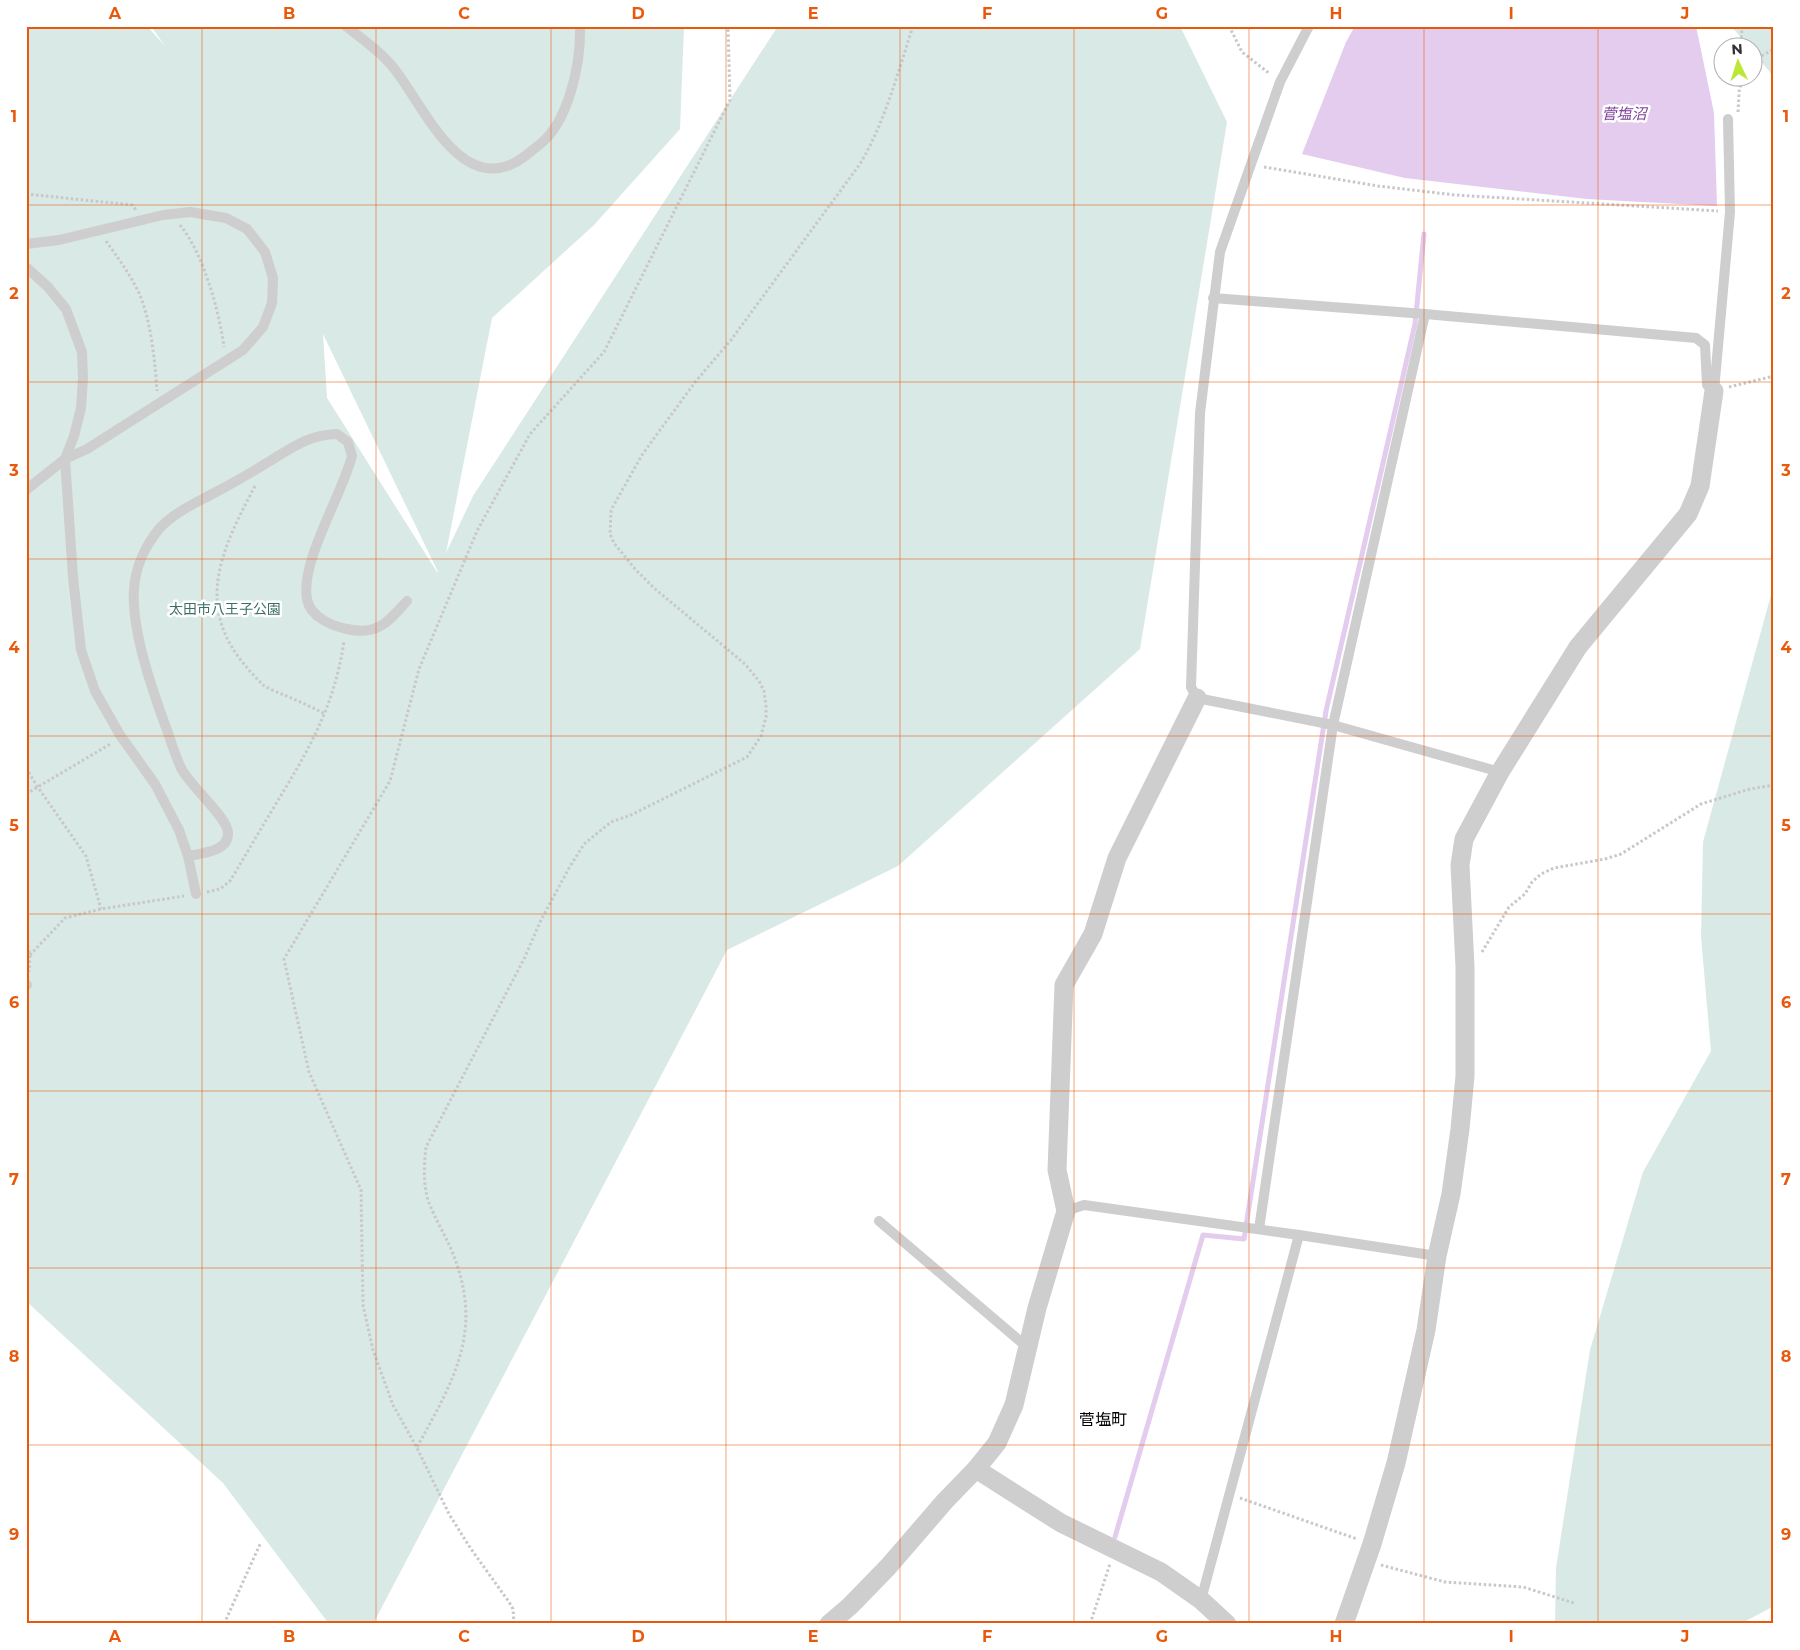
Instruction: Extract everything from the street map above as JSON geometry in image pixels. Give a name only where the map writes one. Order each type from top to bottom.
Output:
[{"type":"street","points":[[1344,1624],[1369,1553],[1396,1464],[1426,1330],[1437,1256],[1451,1194],[1463,1105],[1465,967],[1460,865],[1464,839],[1500,772],[1578,647],[1688,514],[1700,486],[1714,391]]},
{"type":"street","points":[[829,1624],[850,1606],[888,1567],[945,1501],[976,1469],[997,1444],[1014,1405],[1027,1346],[1066,1211],[1057,1170],[1064,985],[1093,934],[1117,858],[1197,698]]},
{"type":"street","points":[[976,1469],[1061,1523],[1161,1572],[1202,1600],[1227,1624]]},
{"type":"lane","points":[[346,26],[392,66],[448,145],[462,158],[474,165],[486,168],[501,167],[514,163],[542,143],[559,122],[566,108],[574,79],[580,26]]},
{"type":"lane","points":[[1309,26],[1280,82],[1220,252],[1200,413],[1191,687],[1197,698],[1333,725],[1500,772]]},
{"type":"lane","points":[[1714,391],[1730,212],[1728,119]]},
{"type":"lane","points":[[26,244],[59,240],[172,214],[190,212],[226,218],[247,230],[265,252],[273,278],[272,303],[263,327],[243,350],[87,449],[65,459],[26,490]]},
{"type":"lane","points":[[26,267],[48,287],[66,309],[82,352],[81,408],[74,436],[65,459],[73,577],[81,650],[95,691],[120,734],[155,784],[179,830],[188,856],[196,894]]},
{"type":"lane","points":[[1213,298],[1426,314],[1696,338],[1705,345],[1707,385],[1714,391]]},
{"type":"lane","points":[[1259,1229],[1333,725],[1426,314]]},
{"type":"lane","points":[[188,856],[221,848],[228,840],[228,830],[224,821],[194,788],[182,769],[158,705],[134,613],[136,576],[145,549],[160,528],[176,514],[248,474],[299,442],[322,434],[337,434],[348,442],[352,456],[310,562],[306,581],[307,601],[319,618],[340,628],[356,632],[373,631],[386,624],[408,601]]},
{"type":"lane","points":[[1066,1211],[1084,1205],[1437,1256]]},
{"type":"lane","points":[[879,1221],[1027,1346]]},
{"type":"lane","points":[[1202,1600],[1299,1235]]},
{"type":"path","points":[[514,1624],[513,1610],[510,1602],[471,1550],[449,1514],[394,1405],[374,1350],[363,1305],[361,1190],[309,1072],[284,959],[390,781],[419,669],[477,531],[530,434],[604,352],[730,100],[728,26]]},
{"type":"path","points":[[417,1448],[461,1356],[467,1314],[461,1274],[428,1201],[424,1164],[426,1147],[525,957],[540,922],[584,844],[611,822],[631,815],[747,757],[761,736],[766,717],[764,691],[759,681],[745,664],[654,588],[619,549],[610,534],[611,510],[642,456],[660,430],[696,381],[731,340],[860,164],[878,128],[913,26]]},
{"type":"path","points":[[1229,26],[1242,52],[1280,82]]},
{"type":"path","points":[[1762,56],[1774,49]]},
{"type":"path","points":[[1728,119],[1738,113],[1739,88]]},
{"type":"path","points":[[1251,165],[1378,186],[1455,195],[1730,212]]},
{"type":"path","points":[[26,194],[132,205],[145,220]]},
{"type":"path","points":[[172,214],[185,231],[199,258],[221,323],[226,361]]},
{"type":"path","points":[[98,231],[123,264],[139,294],[155,362],[158,404]]},
{"type":"path","points":[[1714,391],[1774,376]]},
{"type":"path","points":[[248,474],[255,486],[232,530],[223,555],[217,582],[217,606],[222,628],[233,649],[249,671],[265,686],[325,714]]},
{"type":"path","points":[[196,894],[220,889],[230,881],[301,764],[325,714],[336,684],[342,653]]},
{"type":"path","points":[[26,794],[102,750]]},
{"type":"path","points":[[26,768],[86,856],[101,909]]},
{"type":"path","points":[[1465,967],[1476,962],[1509,907],[1525,894],[1532,882],[1541,874],[1554,868],[1621,854],[1701,804],[1750,789],[1774,785]]},
{"type":"path","points":[[26,941],[30,955],[65,918],[101,909],[169,899]]},
{"type":"path","points":[[1230,1495],[1369,1553],[1445,1582],[1523,1587],[1574,1603]]},
{"type":"path","points":[[224,1624],[261,1542]]},
{"type":"path","points":[[1090,1624],[1114,1549]]},
{"type":"green space","name":"太田市八王子公園","points":[[26,26],[147,26],[165,46],[151,26],[684,26],[680,129],[594,225],[492,318],[446,553],[473,496],[778,26],[1180,26],[1227,122],[1140,649],[898,866],[727,950],[373,1624],[329,1624],[223,1483],[26,1301]],"holes":[[[323,334],[438,572],[327,398]]]},
{"type":"green space","points":[[1731,26],[1774,26],[1774,77],[1762,63],[1762,38],[1741,38]]},
{"type":"green space","points":[[1774,584],[1774,1606],[1740,1624],[1555,1624],[1556,1568],[1590,1350],[1643,1172],[1711,1051],[1701,937],[1703,842]]},
{"type":"water","name":"菅塩沼","points":[[1355,26],[1696,26],[1714,113],[1717,206],[1587,199],[1405,178],[1302,154],[1346,42]]},
{"type":"waterway","points":[[1115,1537],[1203,1235],[1244,1239],[1326,711],[1415,324],[1424,234]]},
{"type":"district","name":"菅塩町","points":[[1103,1419]]}]
